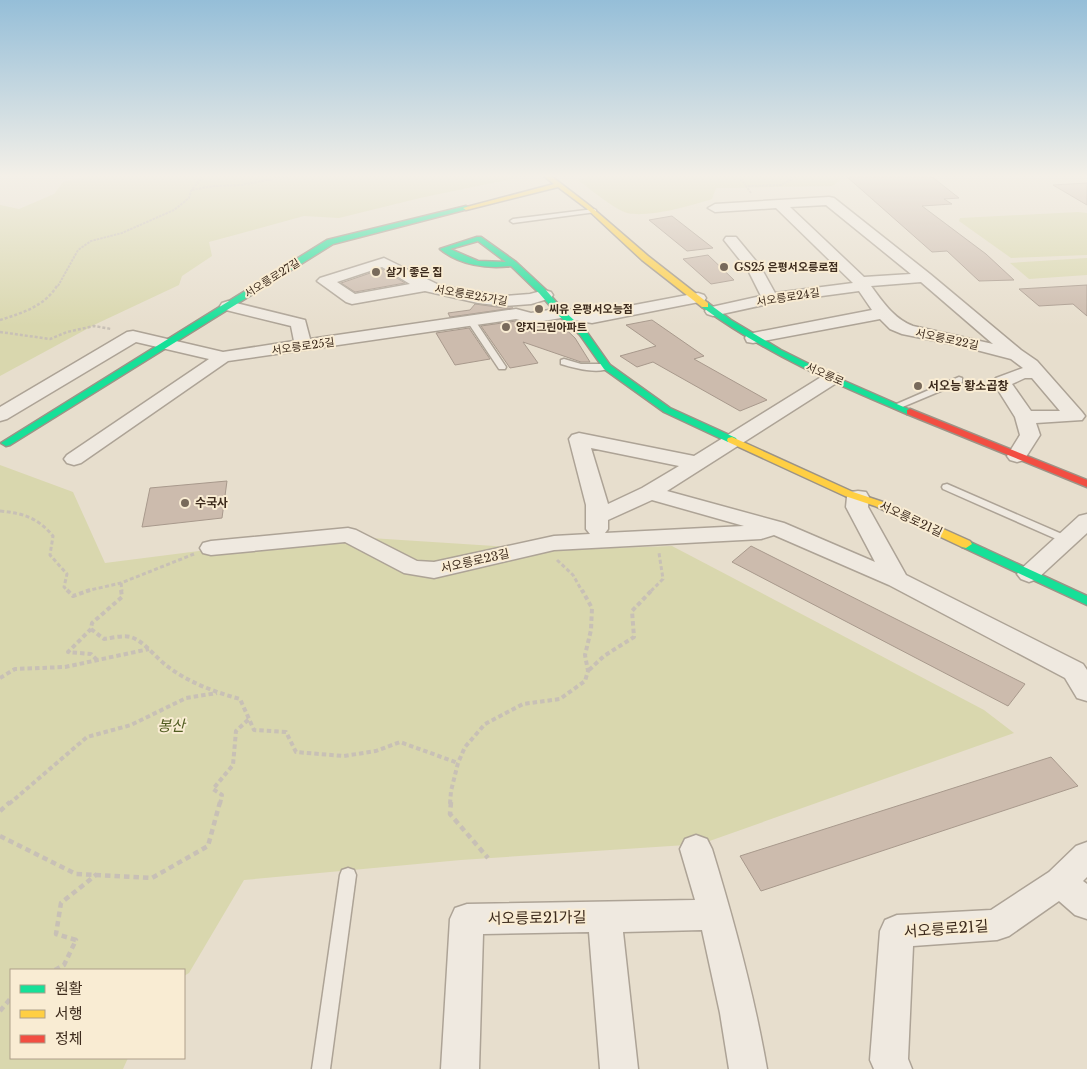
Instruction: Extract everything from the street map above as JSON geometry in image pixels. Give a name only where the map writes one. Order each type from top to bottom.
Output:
[{"type":"street","name":"서오릉로27길","points":[[6,443],[330,242],[394,226]]},
{"type":"street","name":"서오릉로","points":[[610,226],[645,258],[713,311],[753,338],[794,361],[896,406],[1087,484]]},
{"type":"street","points":[[797,226],[862,282]]},
{"type":"street","points":[[860,226],[925,277]]},
{"type":"street","points":[[512,264],[478,267],[444,250],[479,238],[512,264],[583,333],[607,367],[667,410],[733,440]]},
{"type":"street","points":[[731,240],[755,269],[770,299]]},
{"type":"street","name":"서오릉로25가길","points":[[426,286],[352,299],[325,281],[384,262],[412,281],[455,294],[508,303],[530,300],[545,295]]},
{"type":"street","name":"서오릉로24길","points":[[713,311],[770,299],[858,287],[862,282],[925,277]]},
{"type":"street","name":"서오릉로22길","points":[[925,277],[1037,372],[1074,416],[1025,417]]},
{"type":"street","name":"서오릉로22길","points":[[862,282],[884,313],[896,325],[908,330],[964,341],[1014,354]]},
{"type":"street","name":"서오릉로25길","points":[[74,459],[223,357],[516,314],[531,318],[561,313],[592,318],[698,298]]},
{"type":"street","points":[[228,306],[298,323],[303,346]]},
{"type":"street","points":[[753,338],[884,313]]},
{"type":"street","points":[[0,415],[133,336],[223,357]]},
{"type":"street","points":[[1018,456],[1030,434],[1025,417],[1002,382],[1021,373],[1037,372]]},
{"type":"street","points":[[597,517],[650,492],[832,378]]},
{"type":"street","points":[[597,540],[597,505],[579,439],[651,455],[699,463]]},
{"type":"street","name":"서오릉로21길","points":[[733,440],[858,497],[879,504],[1087,601]]},
{"type":"street","points":[[650,492],[776,528],[897,580],[1083,673]]},
{"type":"street","points":[[858,497],[856,507],[897,580]]},
{"type":"street","points":[[1029,574],[1087,521]]},
{"type":"street","name":"서오릉로23길","points":[[211,548],[348,535],[412,568],[434,570],[554,542],[761,532],[776,528]]},
{"type":"street","points":[[696,849],[716,915],[748,1069]]},
{"type":"street","name":"서오릉로21길","points":[[893,1069],[889,1060],[897,931],[997,925],[1060,882],[1087,856]]},
{"type":"street","points":[[1060,882],[1087,904]]},
{"type":"street","points":[[605,917],[716,915]]},
{"type":"street","name":"서오릉로21가길","points":[[460,1069],[466,919],[605,917],[619,1069]]},
{"type":"lane","points":[[471,321],[502,367]]},
{"type":"lane","points":[[564,362],[581,367],[607,367]]},
{"type":"lane","points":[[896,406],[959,380]]},
{"type":"lane","points":[[947,487],[1067,540]]},
{"type":"lane","points":[[321,1069],[348,875]]},
{"type":"path","points":[[0,320],[30,311],[55,290],[78,250],[91,241],[122,233],[138,226]]},
{"type":"path","points":[[0,332],[50,339],[67,332],[94,326],[124,331],[133,336]]},
{"type":"path","points":[[0,511],[28,515],[43,524],[53,536],[50,555],[67,574],[64,587],[73,596],[95,588],[121,583],[174,560],[211,548]]},
{"type":"path","points":[[588,671],[604,656],[634,637],[632,611],[663,578],[659,541],[662,537]]},
{"type":"path","points":[[488,858],[450,814],[451,791],[458,763],[466,747],[485,724],[523,704],[560,699],[585,681],[588,671],[585,655],[592,630],[592,608],[573,575],[554,557],[538,546]]},
{"type":"path","points":[[97,661],[91,654],[68,652],[90,629],[92,623],[122,597],[121,583]]},
{"type":"path","points":[[90,629],[104,639],[129,637],[149,649],[166,665],[189,680],[218,693],[240,699],[254,730],[286,732],[296,752],[344,756],[376,751],[400,742],[458,763]]},
{"type":"path","points":[[0,678],[16,669],[65,667],[149,649]]},
{"type":"path","points":[[0,811],[87,737],[131,725],[186,698],[218,693]]},
{"type":"path","points":[[0,836],[76,874],[152,878],[208,846],[222,795],[213,789],[233,765],[236,731],[248,719]]},
{"type":"path","points":[[57,969],[64,965],[76,940],[56,934],[60,903],[98,874]]},
{"type":"path","points":[[0,1011],[10,999]]},
{"type":"green space","points":[[0,226],[268,226],[209,242],[212,256],[182,276],[179,285],[96,324],[0,376]]},
{"type":"green space","points":[[966,226],[1087,226],[1087,255],[1011,258]]},
{"type":"green space","points":[[1087,258],[1087,275],[1029,279],[1010,263]]},
{"type":"green space","name":"봉산","points":[[0,465],[73,492],[105,563],[324,535],[556,550],[672,546],[984,710],[1014,733],[701,844],[461,860],[244,880],[189,973],[185,975],[185,969],[10,969],[10,1059],[128,1059],[123,1069],[0,1069]]},
{"type":"building","points":[[656,226],[685,226],[713,248],[687,251]]},
{"type":"building","points":[[902,226],[949,226],[986,254],[1014,280],[979,281],[947,251],[932,252]]},
{"type":"building","points":[[708,255],[734,280],[711,284],[683,259]]},
{"type":"building","points":[[382,269],[405,283],[355,292],[341,283]]},
{"type":"building","points":[[1087,285],[1087,316],[1073,304],[1039,306],[1019,289]]},
{"type":"building","points":[[475,304],[513,308],[450,317],[448,313],[470,310]]},
{"type":"building","points":[[652,320],[704,356],[694,359],[767,400],[740,411],[653,362],[637,367],[620,356],[656,346],[626,325]]},
{"type":"building","points":[[516,321],[531,325],[557,321],[575,338],[590,362],[581,362],[523,342],[538,363],[510,368],[481,326]]},
{"type":"building","points":[[469,328],[490,359],[455,365],[436,333]]},
{"type":"building","name":"수국사","points":[[227,481],[222,518],[142,527],[150,488]]},
{"type":"building","points":[[751,546],[1025,684],[1008,706],[732,562]]},
{"type":"building","points":[[1051,757],[1078,786],[761,891],[740,856]]},
{"type":"traffic: fast","points":[[6,443],[330,242],[394,226]]},
{"type":"traffic: fast","points":[[513,264],[502,265],[485,265],[462,258],[444,249],[479,238],[510,262],[542,291],[561,313],[583,333],[607,367],[667,410],[732,440]]},
{"type":"traffic: fast","points":[[705,305],[728,322],[778,352],[830,378],[910,412]]},
{"type":"traffic: fast","points":[[966,544],[1087,601]]},
{"type":"traffic: slow","points":[[609,226],[645,258],[705,305]]},
{"type":"traffic: slow","points":[[732,440],[849,494],[879,504],[966,544]]},
{"type":"traffic: jam","points":[[910,412],[1087,484]]},
{"type":"place","name":"GS25 은평서오릉로점","points":[[724,267]]},
{"type":"place","name":"살기 좋은 집","points":[[376,272]]},
{"type":"place","name":"씨유 은평서오능점","points":[[539,309]]},
{"type":"place","name":"양지그린아파트","points":[[506,327]]},
{"type":"place","name":"서오능 황소곱창","points":[[918,386]]},
{"type":"place","name":"수국사","points":[[185,503]]}]
